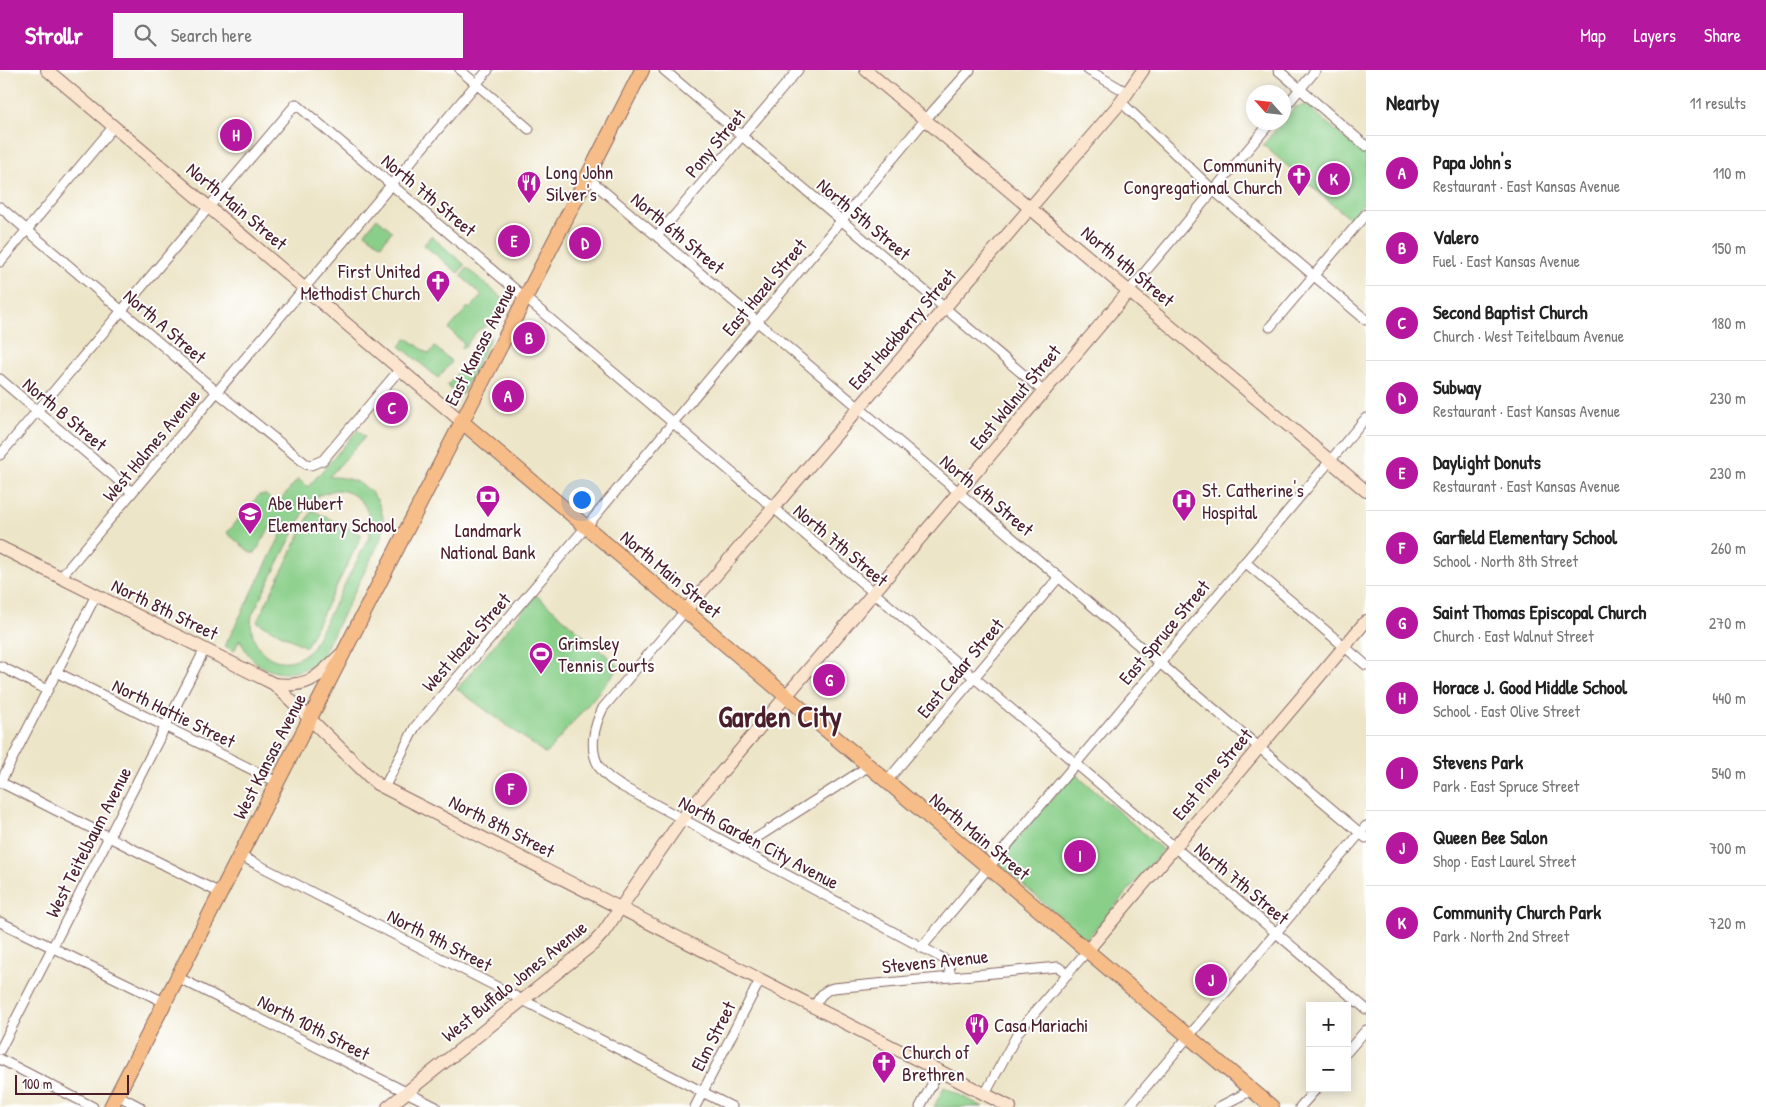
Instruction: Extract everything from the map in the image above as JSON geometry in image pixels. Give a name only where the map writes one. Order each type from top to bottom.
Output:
[{"type":"main road","name":"East Kansas Avenue","points":[[461,421],[642,70]]},
{"type":"main road","name":"North Main Street","points":[[461,421],[1272,1107]]},
{"type":"main road","name":"West Kansas Avenue","points":[[114,1101],[461,421]]},
{"type":"street","name":"North Main Street","points":[[47,70],[461,421]]},
{"type":"street","points":[[460,70],[529,129]]},
{"type":"street","name":"West Holmes Avenue","points":[[61,577],[488,70]]},
{"type":"street","name":"North 5th Street","points":[[664,70],[1044,392]]},
{"type":"street","name":"Pony Street","points":[[657,236],[798,70]]},
{"type":"street","name":"North 4th Street","points":[[866,70],[1366,491]]},
{"type":"street","name":"East Hazel Street","points":[[586,527],[925,120],[970,70]]},
{"type":"street","points":[[1088,70],[1124,97],[1213,190],[1366,320]]},
{"type":"street","name":"East Hackberry Street","points":[[686,611],[1124,97],[1144,70]]},
{"type":"street","points":[[1278,70],[1366,146]]},
{"type":"street","points":[[1291,99],[1316,70]]},
{"type":"street","name":"North 7th Street","points":[[209,207],[296,104],[1366,1009]]},
{"type":"street","points":[[0,262],[114,126]]},
{"type":"street","name":"East Walnut Street","points":[[682,819],[1264,130]]},
{"type":"street","name":"North 6th Street","points":[[587,177],[1259,747],[1364,832]]},
{"type":"street","name":"North A Street","points":[[0,207],[301,461],[311,465],[323,460],[400,369]]},
{"type":"street","points":[[0,455],[209,207]]},
{"type":"street","points":[[1270,326],[1366,214]]},
{"type":"street","name":"North B Street","points":[[0,380],[132,492]]},
{"type":"street","name":"East Spruce Street","points":[[921,948],[1366,418]]},
{"type":"street","name":"West Hazel Street","points":[[384,788],[415,727],[586,527]]},
{"type":"street","name":"North 8th Street","points":[[0,547],[274,684],[377,784],[384,788],[1010,1107]]},
{"type":"street","points":[[1245,562],[1366,666]]},
{"type":"street","name":"East Cedar Street","points":[[886,781],[1058,577]]},
{"type":"street","points":[[96,595],[0,782],[220,893]]},
{"type":"street","name":"North Garden City Avenue","points":[[686,611],[603,708],[593,734],[594,746],[600,767],[608,777],[621,786],[945,960],[949,966],[951,976]]},
{"type":"street","name":"East Pine Street","points":[[1087,951],[1366,621]]},
{"type":"street","name":"West Teitelbaum Avenue","points":[[0,1050],[205,649]]},
{"type":"street","points":[[274,684],[289,686],[304,684],[321,674],[344,652]]},
{"type":"street","points":[[0,666],[47,690]]},
{"type":"street","name":"North Hattie Street","points":[[56,672],[277,782]]},
{"type":"street","points":[[739,849],[868,766]]},
{"type":"street","name":"West Buffalo Jones Avenue","points":[[388,1107],[593,944],[622,908],[682,819]]},
{"type":"street","points":[[1129,1107],[1364,832]]},
{"type":"street","name":"North 9th Street","points":[[239,856],[732,1107]]},
{"type":"street","points":[[0,922],[164,1002]]},
{"type":"street","points":[[985,1094],[1019,1030],[1087,951]]},
{"type":"street","name":"Stevens Avenue","points":[[814,1007],[824,991],[833,988],[1058,967],[1068,974]]},
{"type":"street","name":"North 10th Street","points":[[177,977],[436,1107]]},
{"type":"street","name":"Elm Street","points":[[695,1107],[760,980]]},
{"type":"street","points":[[1351,1047],[1366,1030]]},
{"type":"street","points":[[0,1059],[93,1107]]},
{"type":"street","points":[[920,1107],[938,1071]]},
{"type":"street","points":[[1219,1107],[1252,1090]]},
{"type":"street","points":[[1300,1107],[1313,1092]]},
{"type":"street","points":[[114,1101],[140,1107]]},
{"type":"green space","points":[[1307,105],[1366,157],[1366,200],[1350,219],[1263,145],[1276,130],[1291,130],[1291,112],[1295,107]]},
{"type":"green space","points":[[377,218],[392,231],[381,245],[365,233]]},
{"type":"green space","points":[[431,236],[464,264],[458,273],[424,245]]},
{"type":"green space","points":[[467,268],[508,303],[500,319],[477,331],[463,349],[461,347],[464,344],[449,329],[468,307],[470,309],[482,295],[461,276]]},
{"type":"green space","points":[[491,337],[462,394],[458,395],[447,386],[484,341]]},
{"type":"green space","points":[[407,338],[429,354],[435,347],[452,362],[438,378],[400,346]]},
{"type":"green space","points":[[358,430],[365,437],[329,477],[353,481],[372,493],[378,501],[382,512],[382,537],[321,658],[310,666],[298,671],[275,672],[264,668],[254,661],[240,639],[234,651],[225,646],[284,529],[272,524],[255,553],[251,553],[227,533],[259,495],[266,495],[277,504],[298,479],[308,487]],"holes":[[[335,490],[352,494],[364,504],[370,520],[369,537],[312,648],[301,657],[290,661],[279,661],[269,657],[261,650],[255,640],[252,629],[252,615],[307,506],[319,495]]]},
{"type":"green space","points":[[312,510],[362,535],[306,647],[257,622]]},
{"type":"green space","name":"Grimsley Tennis Courts","points":[[536,595],[620,667],[546,754],[457,689]]},
{"type":"green space","points":[[1074,773],[1163,850],[1086,940],[997,862]]},
{"type":"green space","points":[[944,1087],[983,1107],[934,1107]]},
{"type":"place","name":"Horace J. Good Middle School","points":[[236,135]]},
{"type":"place","name":"Community Church Park","points":[[1334,179]]},
{"type":"place","name":"Community Congregational Church","points":[[1299,197]]},
{"type":"place","name":"Long John Silver's","points":[[529,204]]},
{"type":"place","name":"Daylight Donuts","points":[[514,241]]},
{"type":"place","name":"Subway","points":[[585,243]]},
{"type":"place","name":"First United Methodist Church","points":[[438,303]]},
{"type":"place","name":"Valero","points":[[529,338]]},
{"type":"place","name":"Papa John's","points":[[508,396]]},
{"type":"place","name":"Second Baptist Church","points":[[392,408]]},
{"type":"place","name":"Landmark National Bank","points":[[488,518]]},
{"type":"place","name":"St. Catherine's Hospital","points":[[1184,522]]},
{"type":"place","name":"Abe Hubert Elementary School","points":[[250,535]]},
{"type":"place","name":"Grimsley Tennis Courts","points":[[541,675]]},
{"type":"place","name":"Saint Thomas Episcopal Church","points":[[829,680]]},
{"type":"place","name":"Garfield Elementary School","points":[[511,789]]},
{"type":"place","name":"Stevens Park","points":[[1080,856]]},
{"type":"place","name":"Queen Bee Salon","points":[[1211,980]]},
{"type":"place","name":"Casa Mariachi","points":[[977,1046]]},
{"type":"place","name":"Church of Brethren","points":[[884,1084]]},
{"type":"district","name":"Garden City","points":[[780,717]]}]
